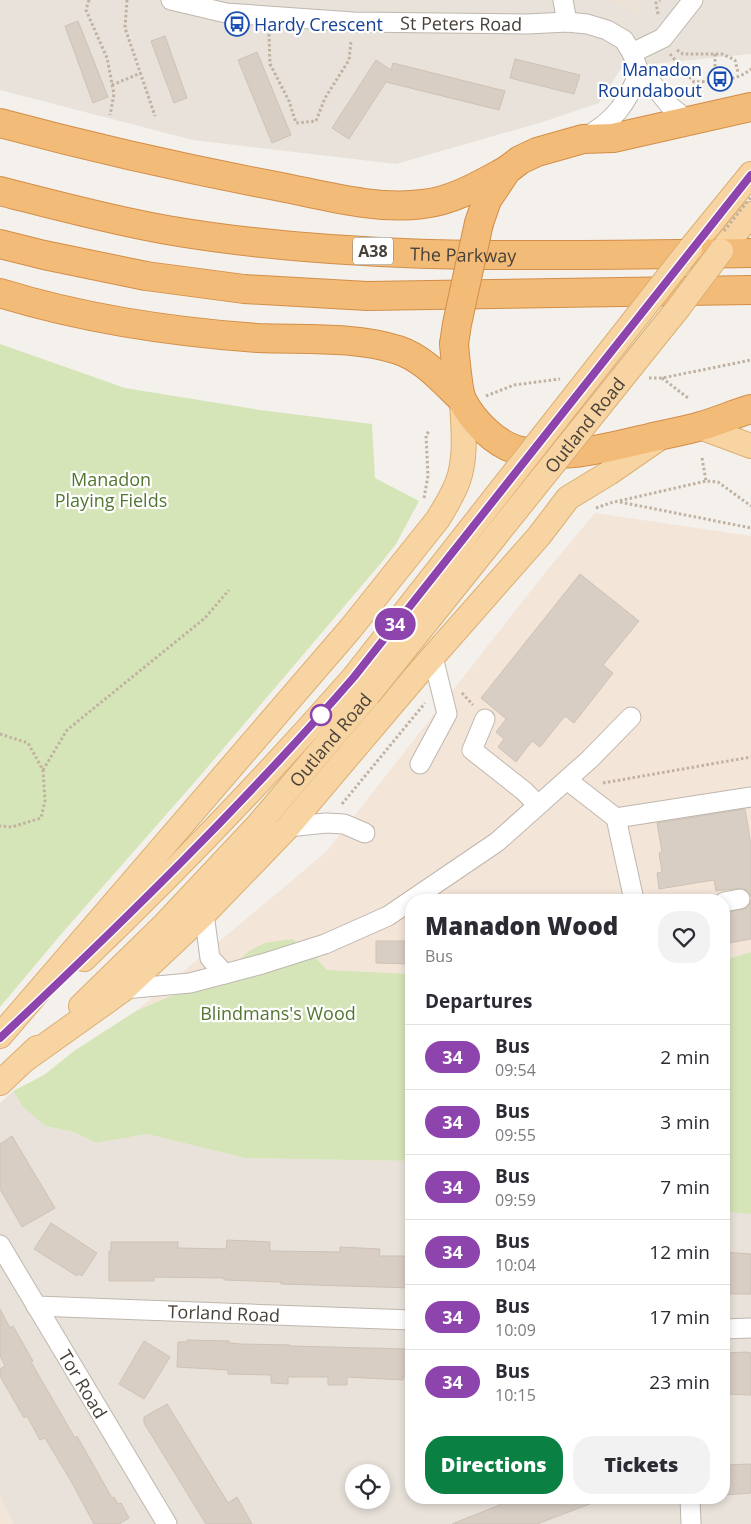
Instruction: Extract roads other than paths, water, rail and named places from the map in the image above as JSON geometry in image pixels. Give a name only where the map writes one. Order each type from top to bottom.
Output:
[{"type":"highway","points":[[699,119],[744,82]]},
{"type":"highway","points":[[0,122],[86,146],[207,173],[347,200],[389,205],[425,204],[457,195],[507,170],[520,160],[537,152],[583,139],[613,138],[751,107]]},
{"type":"highway","points":[[507,170],[487,200],[479,223],[456,324],[454,344],[455,360],[469,398],[485,430],[499,441],[516,450],[539,453],[567,453],[594,450],[700,427],[751,409]]},
{"type":"highway","name":"The Parkway","points":[[0,191],[92,215],[167,230],[326,249],[483,255],[751,253]]},
{"type":"highway","points":[[0,244],[146,276],[254,290],[367,296],[751,290]]},
{"type":"highway","points":[[0,293],[80,314],[170,328],[257,338],[349,342],[381,346],[411,355],[469,398]]},
{"type":"main road","name":"Outland Road","points":[[0,1083],[165,924],[258,825],[690,249],[751,174]]},
{"type":"main road","name":"Outland Road","points":[[0,1037],[150,895],[299,739],[361,686],[679,307],[751,214]]},
{"type":"main road","points":[[0,1037],[351,628],[438,519],[449,501],[458,480],[462,464],[469,398]]},
{"type":"main road","points":[[700,427],[751,446]]},
{"type":"main road","points":[[26,1059],[124,989],[204,914],[288,827],[539,536],[568,498],[664,435]]},
{"type":"street","name":"St Peters Road","points":[[171,0],[226,7],[273,16],[353,22],[527,24],[566,22],[587,24],[608,30],[624,40],[632,53],[639,72],[671,107],[699,119]]},
{"type":"street","points":[[562,0],[566,22]]},
{"type":"street","points":[[632,53],[661,40],[693,0]]},
{"type":"street","points":[[583,139],[601,128],[616,115],[626,101],[639,72]]},
{"type":"street","points":[[420,764],[447,714],[433,657]]},
{"type":"street","points":[[420,894],[497,842],[590,760],[631,717]]},
{"type":"street","points":[[485,719],[472,750],[524,791],[538,805]]},
{"type":"street","points":[[571,776],[616,818],[633,894]]},
{"type":"street","points":[[616,818],[751,797]]},
{"type":"street","points":[[288,827],[326,823],[344,824],[365,833]]},
{"type":"street","points":[[124,989],[190,983],[325,944],[388,916],[405,904]]},
{"type":"street","points":[[204,914],[210,958],[225,974]]},
{"type":"street","name":"Tor Road","points":[[0,1245],[166,1524]]},
{"type":"street","name":"Torland Road","points":[[36,1306],[405,1320]]},
{"type":"street","points":[[730,1329],[751,1328]]},
{"type":"street","points":[[690,1504],[691,1524]]},
{"type":"place","name":"Hardy Crescent","points":[[237,24]]},
{"type":"place","name":"Manadon Roundabout","points":[[720,79]]},
{"type":"park label","name":"Manadon Playing Fields","points":[[111,489]]},
{"type":"park label","name":"Blindmans's Wood","points":[[278,1013]]}]
